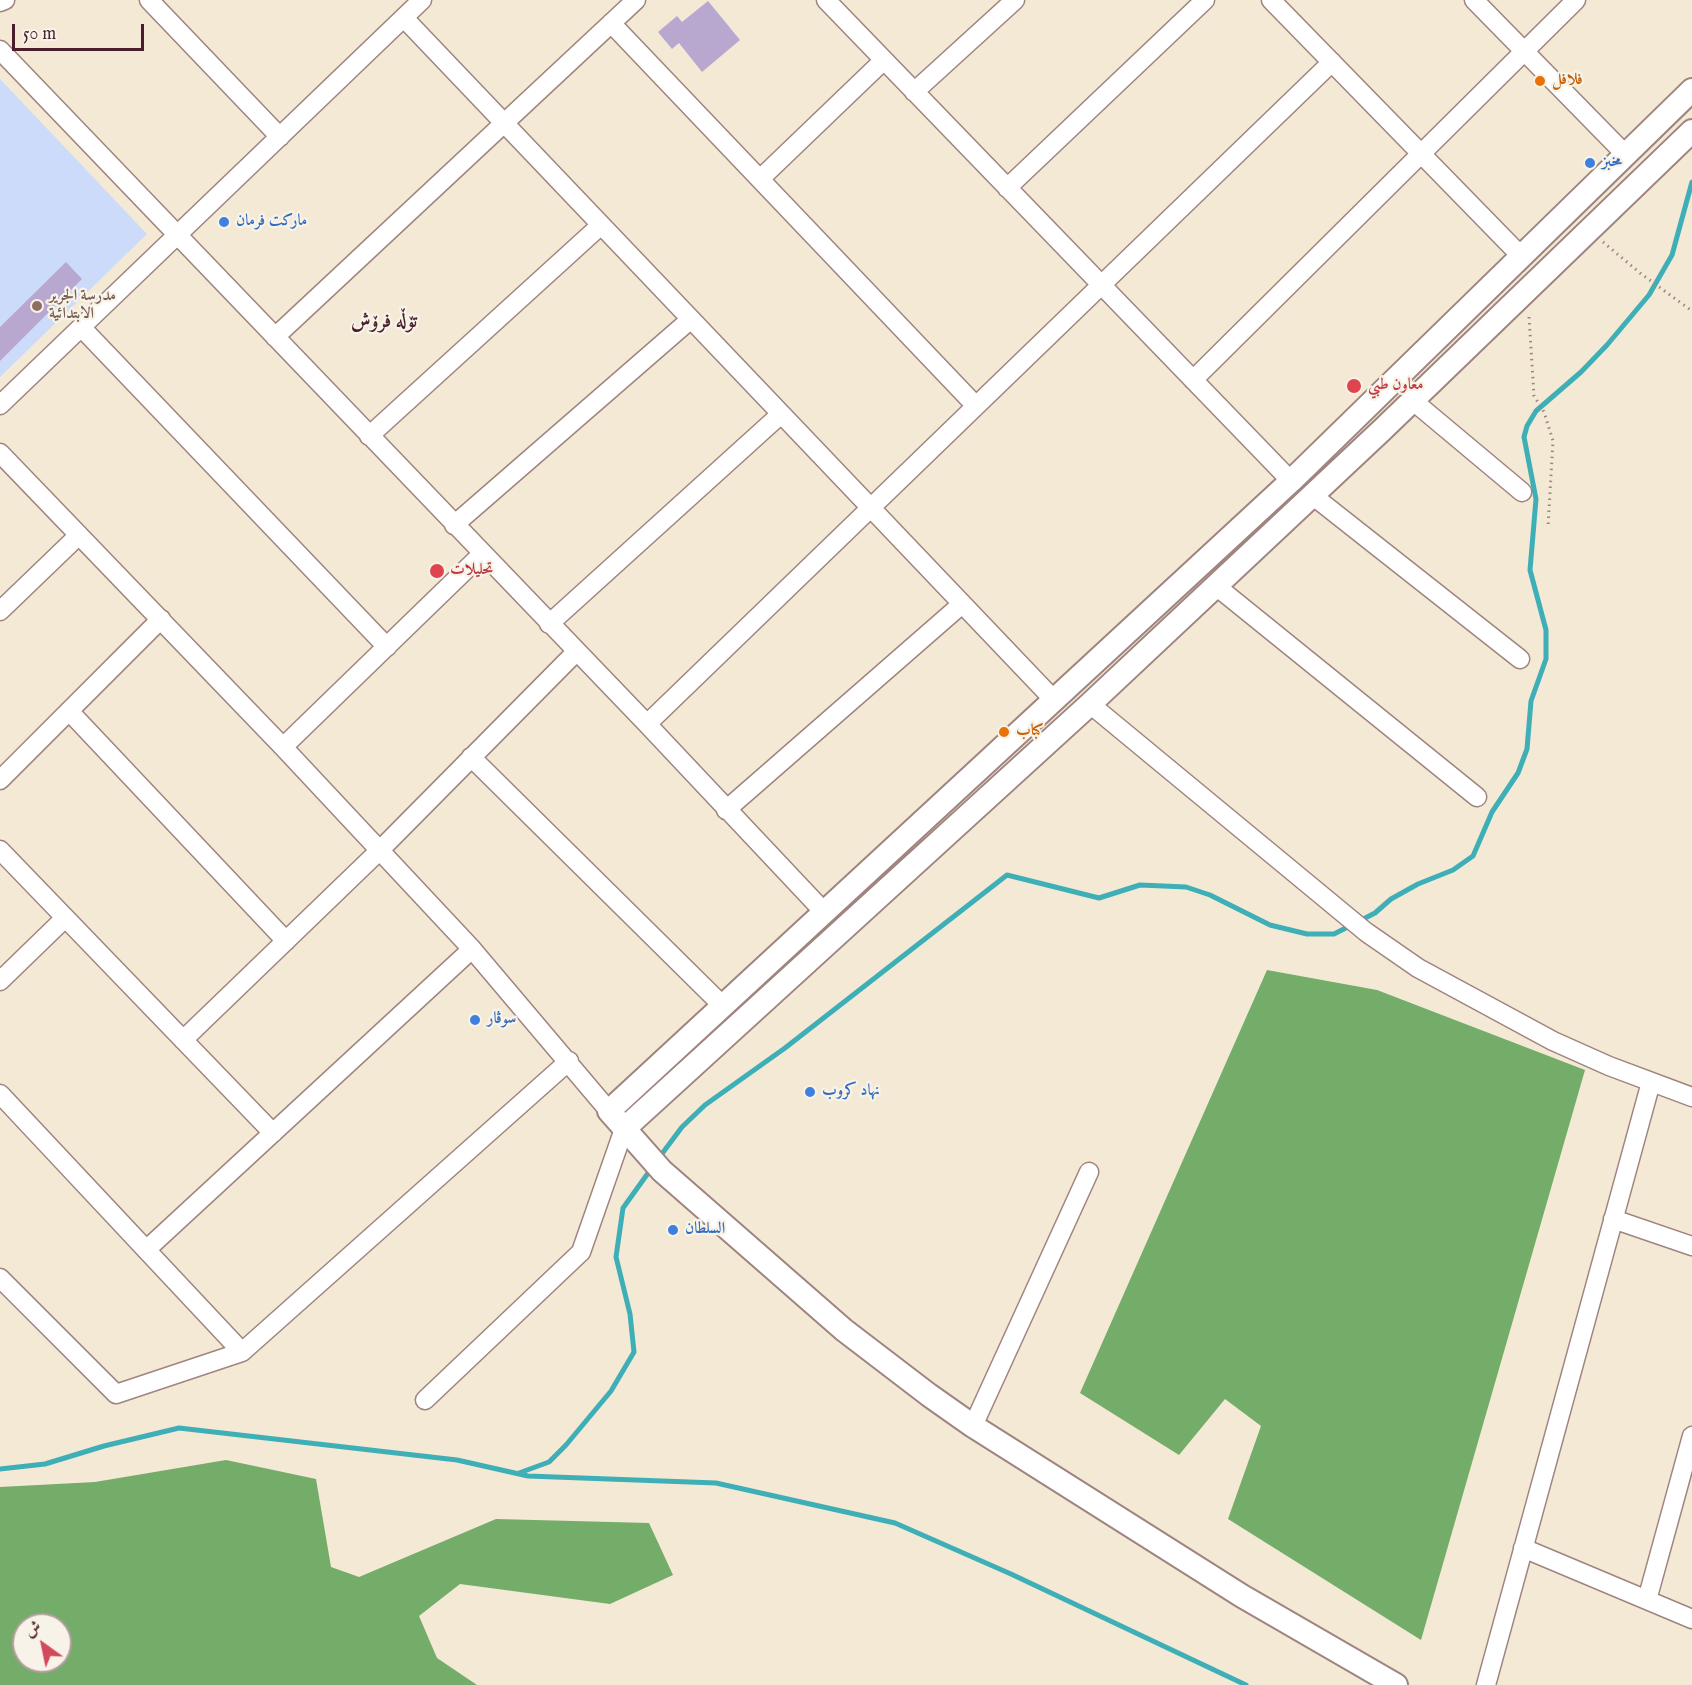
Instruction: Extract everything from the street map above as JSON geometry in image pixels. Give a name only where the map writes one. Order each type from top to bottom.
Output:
[{"type":"main road","points":[[1396,1685],[1242,1596],[973,1426],[844,1330],[662,1171],[609,1111],[825,914],[1291,481],[1520,255],[1692,90]]},
{"type":"main road","points":[[624,1129],[1090,704],[1382,430],[1692,131]]},
{"type":"main road","points":[[1363,411],[1382,430]]},
{"type":"main road","points":[[715,1013],[724,1038]]},
{"type":"street","points":[[0,2],[5,0]]},
{"type":"street","points":[[0,405],[422,0]]},
{"type":"street","points":[[275,338],[636,0]]},
{"type":"street","points":[[826,0],[1291,481]]},
{"type":"street","points":[[914,92],[1015,0]]},
{"type":"street","points":[[1007,188],[1205,0]]},
{"type":"street","points":[[1271,0],[1520,255]]},
{"type":"street","points":[[1474,0],[1625,154]]},
{"type":"street","points":[[1193,380],[1576,0]]},
{"type":"street","points":[[159,4],[279,137]]},
{"type":"street","points":[[404,18],[1054,700]]},
{"type":"street","points":[[611,23],[976,406]]},
{"type":"street","points":[[0,50],[647,724],[825,914]]},
{"type":"street","points":[[760,179],[884,60]]},
{"type":"street","points":[[647,724],[1332,62]]},
{"type":"street","points":[[369,436],[601,225]]},
{"type":"street","points":[[454,525],[691,319]]},
{"type":"street","points":[[81,327],[387,647]]},
{"type":"street","points":[[1412,400],[1522,492]]},
{"type":"street","points":[[549,624],[781,414]]},
{"type":"street","points":[[0,453],[283,747],[472,949],[570,1061],[609,1111]]},
{"type":"street","points":[[1312,495],[1520,659]]},
{"type":"street","points":[[0,612],[79,535]]},
{"type":"street","points":[[283,747],[482,554]]},
{"type":"street","points":[[1216,586],[1477,797]]},
{"type":"street","points":[[726,810],[962,604]]},
{"type":"street","points":[[0,780],[161,619]]},
{"type":"street","points":[[183,1040],[379,851],[576,652]]},
{"type":"street","points":[[1090,704],[1366,932],[1418,968],[1553,1041],[1692,1097]]},
{"type":"street","points":[[69,711],[286,941]]},
{"type":"street","points":[[471,757],[715,1013]]},
{"type":"street","points":[[0,850],[273,1133]]},
{"type":"street","points":[[0,981],[65,918]]},
{"type":"street","points":[[146,1250],[472,949]]},
{"type":"street","points":[[0,1278],[116,1394],[242,1352],[570,1061]]},
{"type":"street","points":[[1486,1685],[1651,1082]]},
{"type":"street","points":[[0,1094],[242,1352]]},
{"type":"street","points":[[425,1400],[581,1252],[624,1129]]},
{"type":"street","points":[[973,1426],[1089,1172]]},
{"type":"street","points":[[1613,1219],[1692,1246]]},
{"type":"street","points":[[1647,1600],[1692,1436]]},
{"type":"street","points":[[1523,1548],[1692,1619]]},
{"type":"path","points":[[1590,231],[1692,311]]},
{"type":"path","points":[[1526,291],[1534,396],[1544,412],[1552,441],[1548,527]]},
{"type":"shaded area","name":"مدرسة الجرير الابتدائية","points":[[0,79],[147,234],[0,377]]},
{"type":"green space","points":[[1267,970],[1377,990],[1585,1070],[1421,1640],[1228,1519],[1261,1426],[1225,1399],[1179,1455],[1080,1393]]},
{"type":"green space","points":[[226,1460],[316,1479],[331,1567],[359,1577],[496,1519],[649,1523],[673,1575],[610,1604],[460,1584],[419,1616],[437,1658],[477,1685],[0,1685],[0,1487],[95,1482]]},
{"type":"building","points":[[708,1],[740,40],[702,72],[679,43],[672,49],[658,32],[677,16],[682,22]]},
{"type":"building","points":[[66,262],[82,279],[0,361],[0,327]]},
{"type":"waterway","points":[[658,1159],[682,1127],[705,1105],[785,1048],[1007,875],[1099,898],[1140,885],[1186,887],[1210,895],[1270,925],[1307,934],[1334,934],[1375,913],[1391,899],[1418,884],[1453,870],[1473,856],[1492,812],[1518,773],[1527,749],[1531,701],[1546,659],[1546,630],[1530,570],[1536,499],[1524,437],[1527,426],[1536,411],[1581,372],[1649,295],[1672,255],[1692,182]]},
{"type":"waterway","points":[[519,1473],[549,1462],[566,1445],[611,1391],[634,1352],[630,1314],[616,1257],[623,1208],[651,1169]]},
{"type":"waterway","points":[[0,1469],[45,1464],[104,1446],[179,1428],[457,1460],[528,1476],[716,1483],[895,1523],[1011,1574],[1246,1685]]},
{"type":"place","name":"فلافل","points":[[1540,81]]},
{"type":"place","name":"مخبز","points":[[1590,163]]},
{"type":"place","name":"مارکت فرمان","points":[[224,222]]},
{"type":"place","name":"مدرسة الجرير الابتدائية","points":[[37,306]]},
{"type":"place","name":"معاون طبي","points":[[1354,386]]},
{"type":"place","name":"تحلیلات","points":[[437,571]]},
{"type":"place","name":"كباب","points":[[1004,732]]},
{"type":"place","name":"سوڤار","points":[[475,1020]]},
{"type":"place","name":"نهاد كروب","points":[[810,1092]]},
{"type":"place","name":"السلطان","points":[[673,1230]]},
{"type":"district","name":"تۆڵە فرۆش","points":[[384,323]]}]
